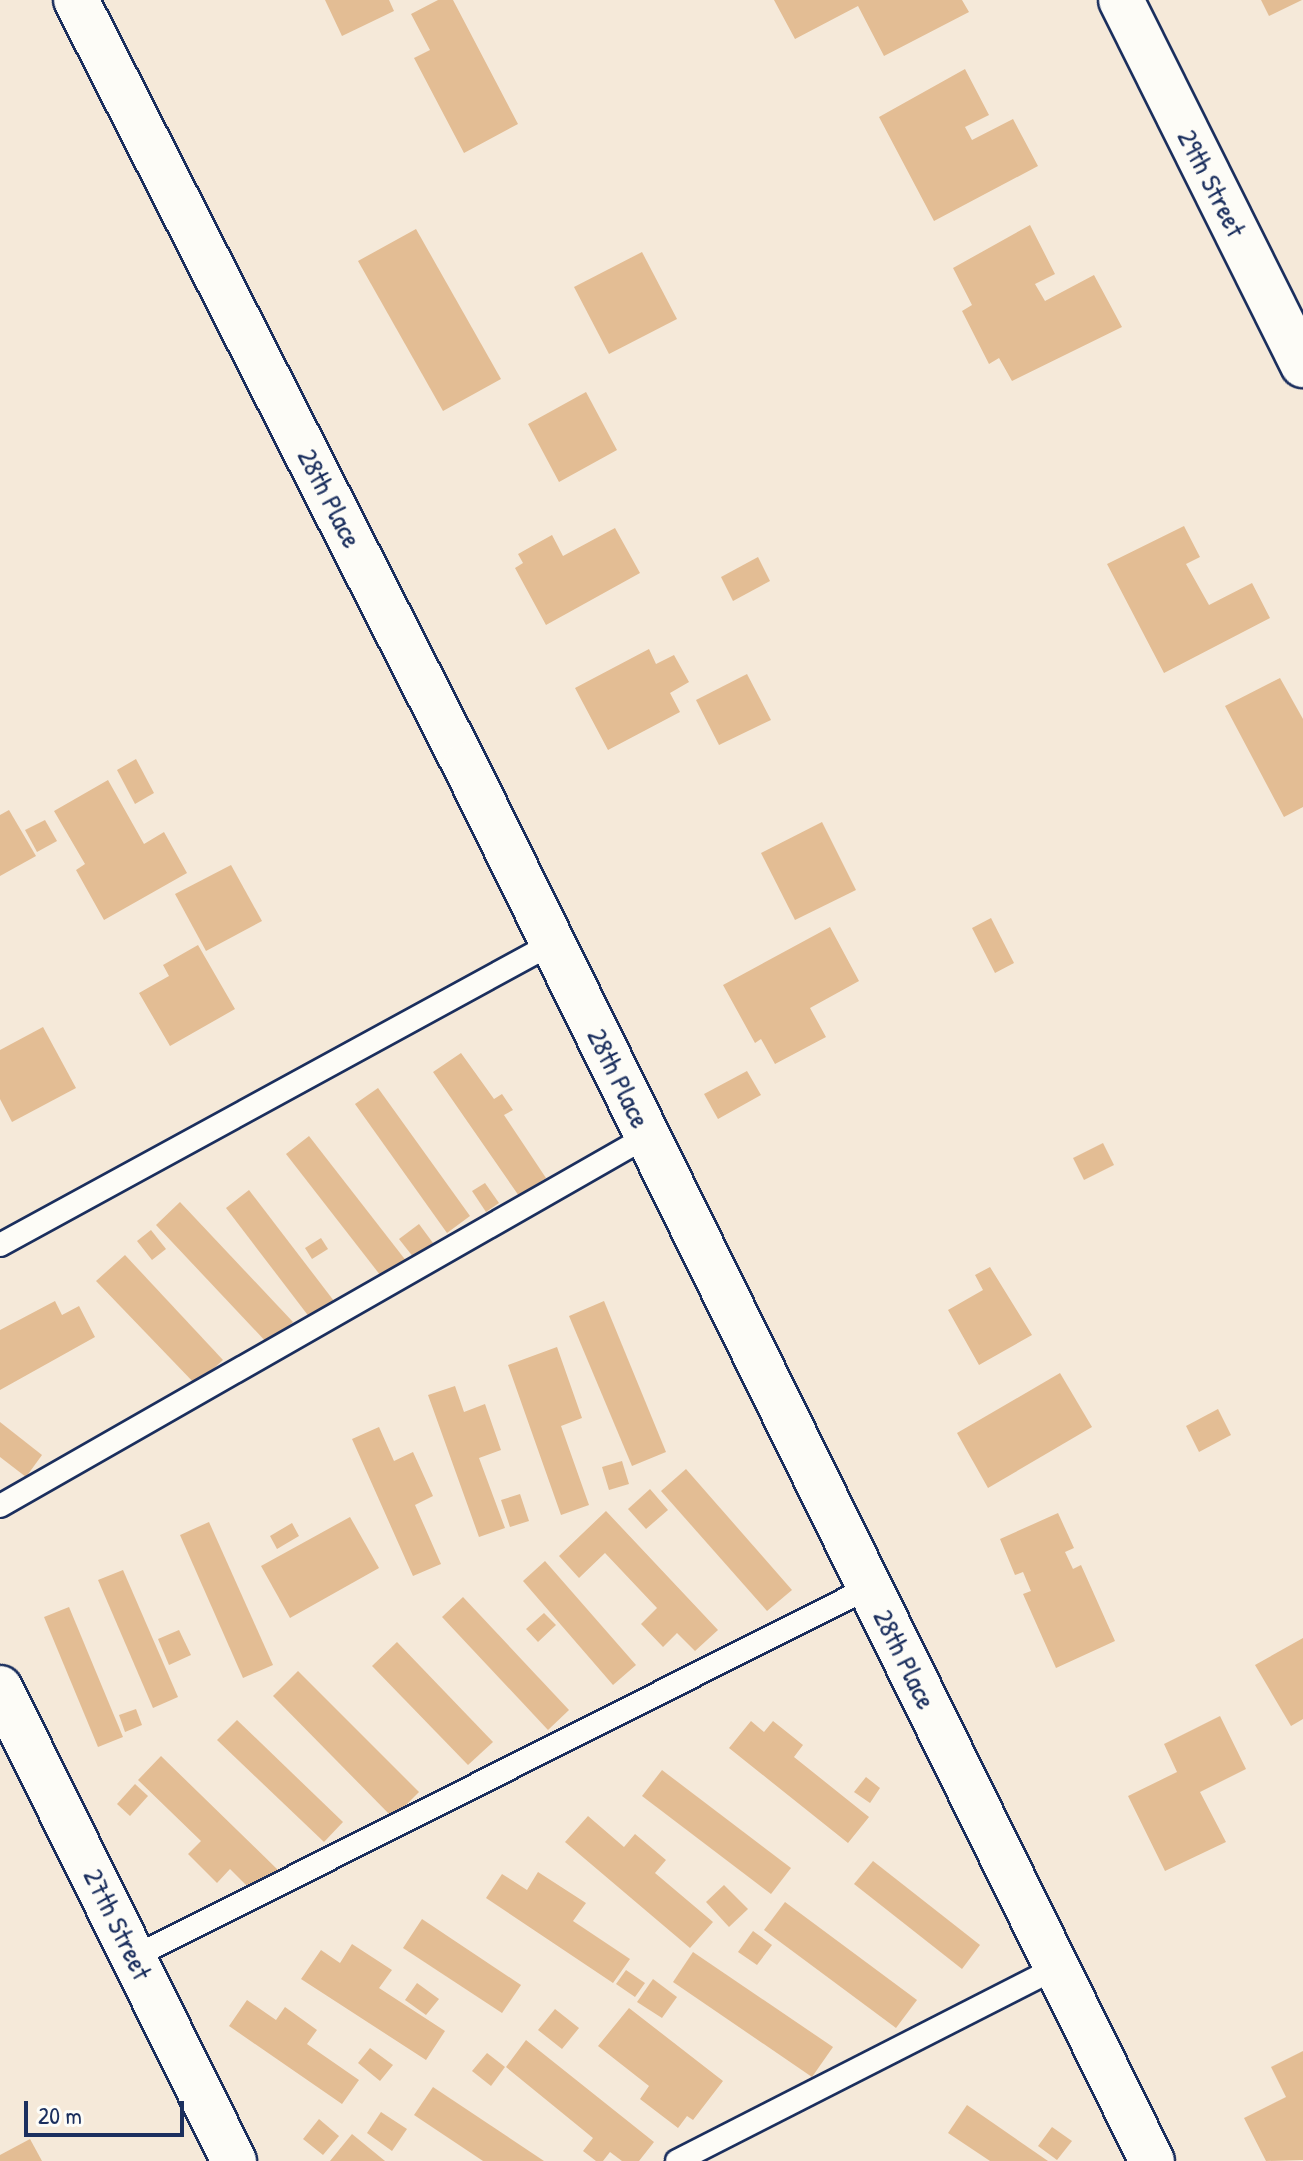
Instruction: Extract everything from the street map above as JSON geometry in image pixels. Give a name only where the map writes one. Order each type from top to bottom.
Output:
[{"type":"street","name":"28th Place","points":[[76,0],[553,943],[1152,2161]]},
{"type":"street","name":"29th Street","points":[[1121,0],[1303,365]]},
{"type":"street","name":"27th Street","points":[[0,1688],[234,2161]]},
{"type":"lane","points":[[0,1245],[553,943]]},
{"type":"lane","points":[[0,1506],[648,1136]]},
{"type":"lane","points":[[134,1957],[870,1587]]},
{"type":"lane","points":[[677,2161],[1057,1967]]},
{"type":"building","points":[[325,0],[389,0],[394,11],[342,36]]},
{"type":"building","points":[[438,0],[453,0],[518,124],[464,153],[414,58],[430,50],[411,14]]},
{"type":"building","points":[[774,0],[962,0],[969,12],[884,56],[858,6],[795,39]]},
{"type":"building","points":[[1261,0],[1302,0],[1269,16]]},
{"type":"building","points":[[965,69],[989,115],[965,127],[972,140],[1013,119],[1038,166],[934,221],[879,117]]},
{"type":"building","points":[[1030,225],[1055,274],[1035,284],[1045,301],[1094,275],[1122,327],[1012,381],[999,358],[989,364],[962,311],[972,305],[953,268]]},
{"type":"building","points":[[416,229],[501,379],[443,411],[358,261]]},
{"type":"building","points":[[642,252],[677,319],[609,354],[574,287]]},
{"type":"building","points":[[586,392],[617,450],[559,482],[528,424]]},
{"type":"building","points":[[1184,526],[1200,557],[1186,564],[1209,605],[1252,583],[1270,618],[1164,673],[1107,564]]},
{"type":"building","points":[[615,528],[640,573],[546,625],[515,568],[523,563],[518,554],[552,535],[563,556]]},
{"type":"building","points":[[758,557],[770,581],[733,601],[721,577]]},
{"type":"building","points":[[649,649],[656,664],[674,655],[689,682],[670,693],[680,712],[608,750],[575,688]]},
{"type":"building","points":[[747,674],[771,720],[719,745],[696,700]]},
{"type":"building","points":[[1280,678],[1303,719],[1303,807],[1284,817],[1225,706]]},
{"type":"building","points":[[136,759],[154,793],[135,804],[117,770]]},
{"type":"building","points":[[108,780],[144,844],[164,832],[187,873],[104,920],[76,870],[85,864],[54,811]]},
{"type":"building","points":[[9,810],[36,856],[0,876],[0,815]]},
{"type":"building","points":[[45,820],[57,841],[37,852],[25,830]]},
{"type":"building","points":[[822,822],[856,890],[795,920],[761,853]]},
{"type":"building","points":[[231,865],[262,921],[206,951],[175,894]]},
{"type":"building","points":[[991,918],[1014,963],[995,973],[972,928]]},
{"type":"building","points":[[830,927],[859,981],[810,1008],[826,1037],[775,1064],[761,1039],[755,1043],[723,985]]},
{"type":"building","points":[[198,945],[235,1009],[170,1046],[139,993],[169,976],[163,965]]},
{"type":"building","points":[[43,1027],[76,1088],[12,1122],[0,1099],[0,1050]]},
{"type":"building","points":[[461,1053],[494,1099],[502,1094],[513,1110],[504,1115],[546,1178],[519,1196],[433,1072]]},
{"type":"building","points":[[747,1071],[761,1095],[718,1119],[704,1094]]},
{"type":"building","points":[[378,1088],[470,1216],[447,1233],[355,1104]]},
{"type":"building","points":[[309,1136],[407,1262],[384,1280],[286,1154]]},
{"type":"building","points":[[1103,1143],[1114,1165],[1084,1180],[1073,1158]]},
{"type":"building","points":[[485,1183],[499,1203],[486,1212],[472,1191]]},
{"type":"building","points":[[249,1190],[334,1301],[310,1318],[226,1208]]},
{"type":"building","points":[[180,1202],[293,1322],[269,1345],[156,1225]]},
{"type":"building","points":[[419,1224],[433,1243],[414,1258],[399,1239]]},
{"type":"building","points":[[151,1230],[166,1249],[152,1260],[137,1241]]},
{"type":"building","points":[[321,1238],[328,1249],[312,1259],[305,1248]]},
{"type":"building","points":[[125,1255],[223,1360],[196,1385],[96,1281]]},
{"type":"building","points":[[990,1267],[1032,1335],[979,1365],[948,1310],[983,1290],[975,1275]]},
{"type":"building","points":[[55,1301],[62,1315],[79,1306],[95,1337],[0,1390],[0,1330]]},
{"type":"building","points":[[604,1301],[666,1452],[632,1466],[569,1316]]},
{"type":"building","points":[[557,1347],[582,1418],[561,1426],[589,1505],[561,1515],[508,1365]]},
{"type":"building","points":[[1060,1373],[1092,1427],[988,1488],[957,1433]]},
{"type":"building","points":[[455,1386],[464,1412],[485,1404],[501,1450],[479,1458],[505,1528],[479,1537],[428,1395]]},
{"type":"building","points":[[1218,1409],[1231,1435],[1199,1452],[1186,1426]]},
{"type":"building","points":[[0,1422],[42,1455],[26,1477],[0,1457]]},
{"type":"building","points":[[379,1427],[394,1461],[413,1452],[433,1496],[415,1505],[441,1564],[413,1576],[352,1439]]},
{"type":"building","points":[[622,1461],[629,1484],[609,1490],[602,1467]]},
{"type":"building","points":[[686,1469],[792,1590],[767,1611],[661,1491]]},
{"type":"building","points":[[650,1489],[668,1510],[646,1529],[628,1509]]},
{"type":"building","points":[[520,1494],[529,1521],[510,1527],[501,1500]]},
{"type":"building","points":[[606,1511],[718,1630],[695,1651],[677,1633],[663,1647],[641,1624],[657,1608],[605,1553],[579,1578],[559,1556]]},
{"type":"building","points":[[1058,1513],[1074,1548],[1065,1552],[1073,1569],[1081,1565],[1115,1641],[1056,1668],[1023,1594],[1031,1591],[1023,1572],[1015,1575],[1000,1539]]},
{"type":"building","points":[[350,1517],[379,1568],[290,1618],[261,1566]]},
{"type":"building","points":[[209,1522],[273,1665],[243,1678],[180,1535]]},
{"type":"building","points":[[292,1523],[299,1536],[277,1549],[270,1536]]},
{"type":"building","points":[[545,1561],[636,1665],[613,1685],[523,1581]]},
{"type":"building","points":[[123,1570],[178,1697],[153,1708],[98,1580]]},
{"type":"building","points":[[463,1597],[569,1710],[548,1730],[442,1617]]},
{"type":"building","points":[[69,1607],[123,1737],[98,1747],[44,1617]]},
{"type":"building","points":[[544,1613],[556,1625],[538,1642],[526,1629]]},
{"type":"building","points":[[179,1630],[191,1655],[169,1665],[158,1639]]},
{"type":"building","points":[[1303,1638],[1303,1719],[1291,1726],[1255,1665]]},
{"type":"building","points":[[397,1642],[493,1742],[468,1765],[372,1666]]},
{"type":"building","points":[[298,1671],[419,1792],[393,1818],[273,1696]]},
{"type":"building","points":[[136,1709],[142,1725],[125,1732],[119,1715]]},
{"type":"building","points":[[1220,1716],[1246,1769],[1200,1792],[1226,1842],[1165,1871],[1128,1796],[1177,1772],[1164,1744]]},
{"type":"building","points":[[237,1720],[343,1822],[324,1842],[217,1740]]},
{"type":"building","points":[[751,1721],[764,1732],[773,1721],[803,1745],[794,1757],[869,1817],[848,1843],[729,1748]]},
{"type":"building","points":[[161,1756],[278,1870],[255,1894],[230,1869],[217,1883],[188,1854],[201,1841],[138,1780]]},
{"type":"building","points":[[662,1770],[791,1868],[771,1894],[642,1796]]},
{"type":"building","points":[[866,1777],[880,1788],[870,1803],[854,1792]]},
{"type":"building","points":[[135,1784],[148,1796],[130,1816],[117,1804]]},
{"type":"building","points":[[588,1816],[624,1847],[635,1834],[666,1860],[655,1873],[713,1922],[690,1948],[565,1842]]},
{"type":"building","points":[[873,1861],[980,1945],[962,1969],[854,1884]]},
{"type":"building","points":[[538,1872],[586,1903],[573,1921],[630,1959],[613,1983],[486,1898],[502,1874],[527,1890]]},
{"type":"building","points":[[724,1885],[748,1909],[729,1927],[706,1902]]},
{"type":"building","points":[[785,1902],[917,2000],[896,2028],[764,1930]]},
{"type":"building","points":[[422,1919],[521,1985],[502,2013],[403,1948]]},
{"type":"building","points":[[753,1931],[772,1945],[757,1965],[738,1952]]},
{"type":"building","points":[[352,1944],[392,1970],[379,1988],[445,2031],[426,2060],[301,1979],[321,1950],[340,1963]]},
{"type":"building","points":[[693,1952],[833,2047],[812,2077],[673,1982]]},
{"type":"building","points":[[626,1970],[645,1983],[635,1997],[616,1984]]},
{"type":"building","points":[[653,1979],[677,1997],[662,2018],[637,2002]]},
{"type":"building","points":[[417,1983],[439,1999],[426,2015],[405,2000]]},
{"type":"building","points":[[247,2000],[276,2020],[285,2007],[317,2030],[307,2044],[359,2080],[342,2104],[229,2026]]},
{"type":"building","points":[[629,2008],[723,2081],[693,2120],[687,2116],[678,2128],[640,2099],[649,2086],[598,2046]]},
{"type":"building","points":[[555,2009],[579,2028],[562,2049],[538,2030]]},
{"type":"building","points":[[526,2040],[654,2142],[639,2161],[622,2161],[610,2152],[603,2161],[596,2161],[583,2151],[593,2138],[506,2067]]},
{"type":"building","points":[[370,2048],[393,2065],[380,2081],[358,2063]]},
{"type":"building","points":[[1303,2051],[1303,2160],[1266,2161],[1244,2118],[1286,2097],[1271,2067]]},
{"type":"building","points":[[487,2053],[505,2067],[491,2086],[472,2071]]},
{"type":"building","points":[[433,2087],[544,2161],[483,2161],[414,2115]]},
{"type":"building","points":[[967,2105],[1048,2161],[990,2161],[948,2133]]},
{"type":"building","points":[[381,2112],[407,2129],[392,2151],[367,2133]]},
{"type":"building","points":[[319,2119],[339,2136],[323,2155],[303,2139]]},
{"type":"building","points":[[1052,2127],[1072,2141],[1057,2160],[1038,2146]]},
{"type":"building","points":[[352,2134],[385,2161],[330,2161]]},
{"type":"building","points":[[30,2139],[42,2161],[0,2161],[0,2155]]}]
